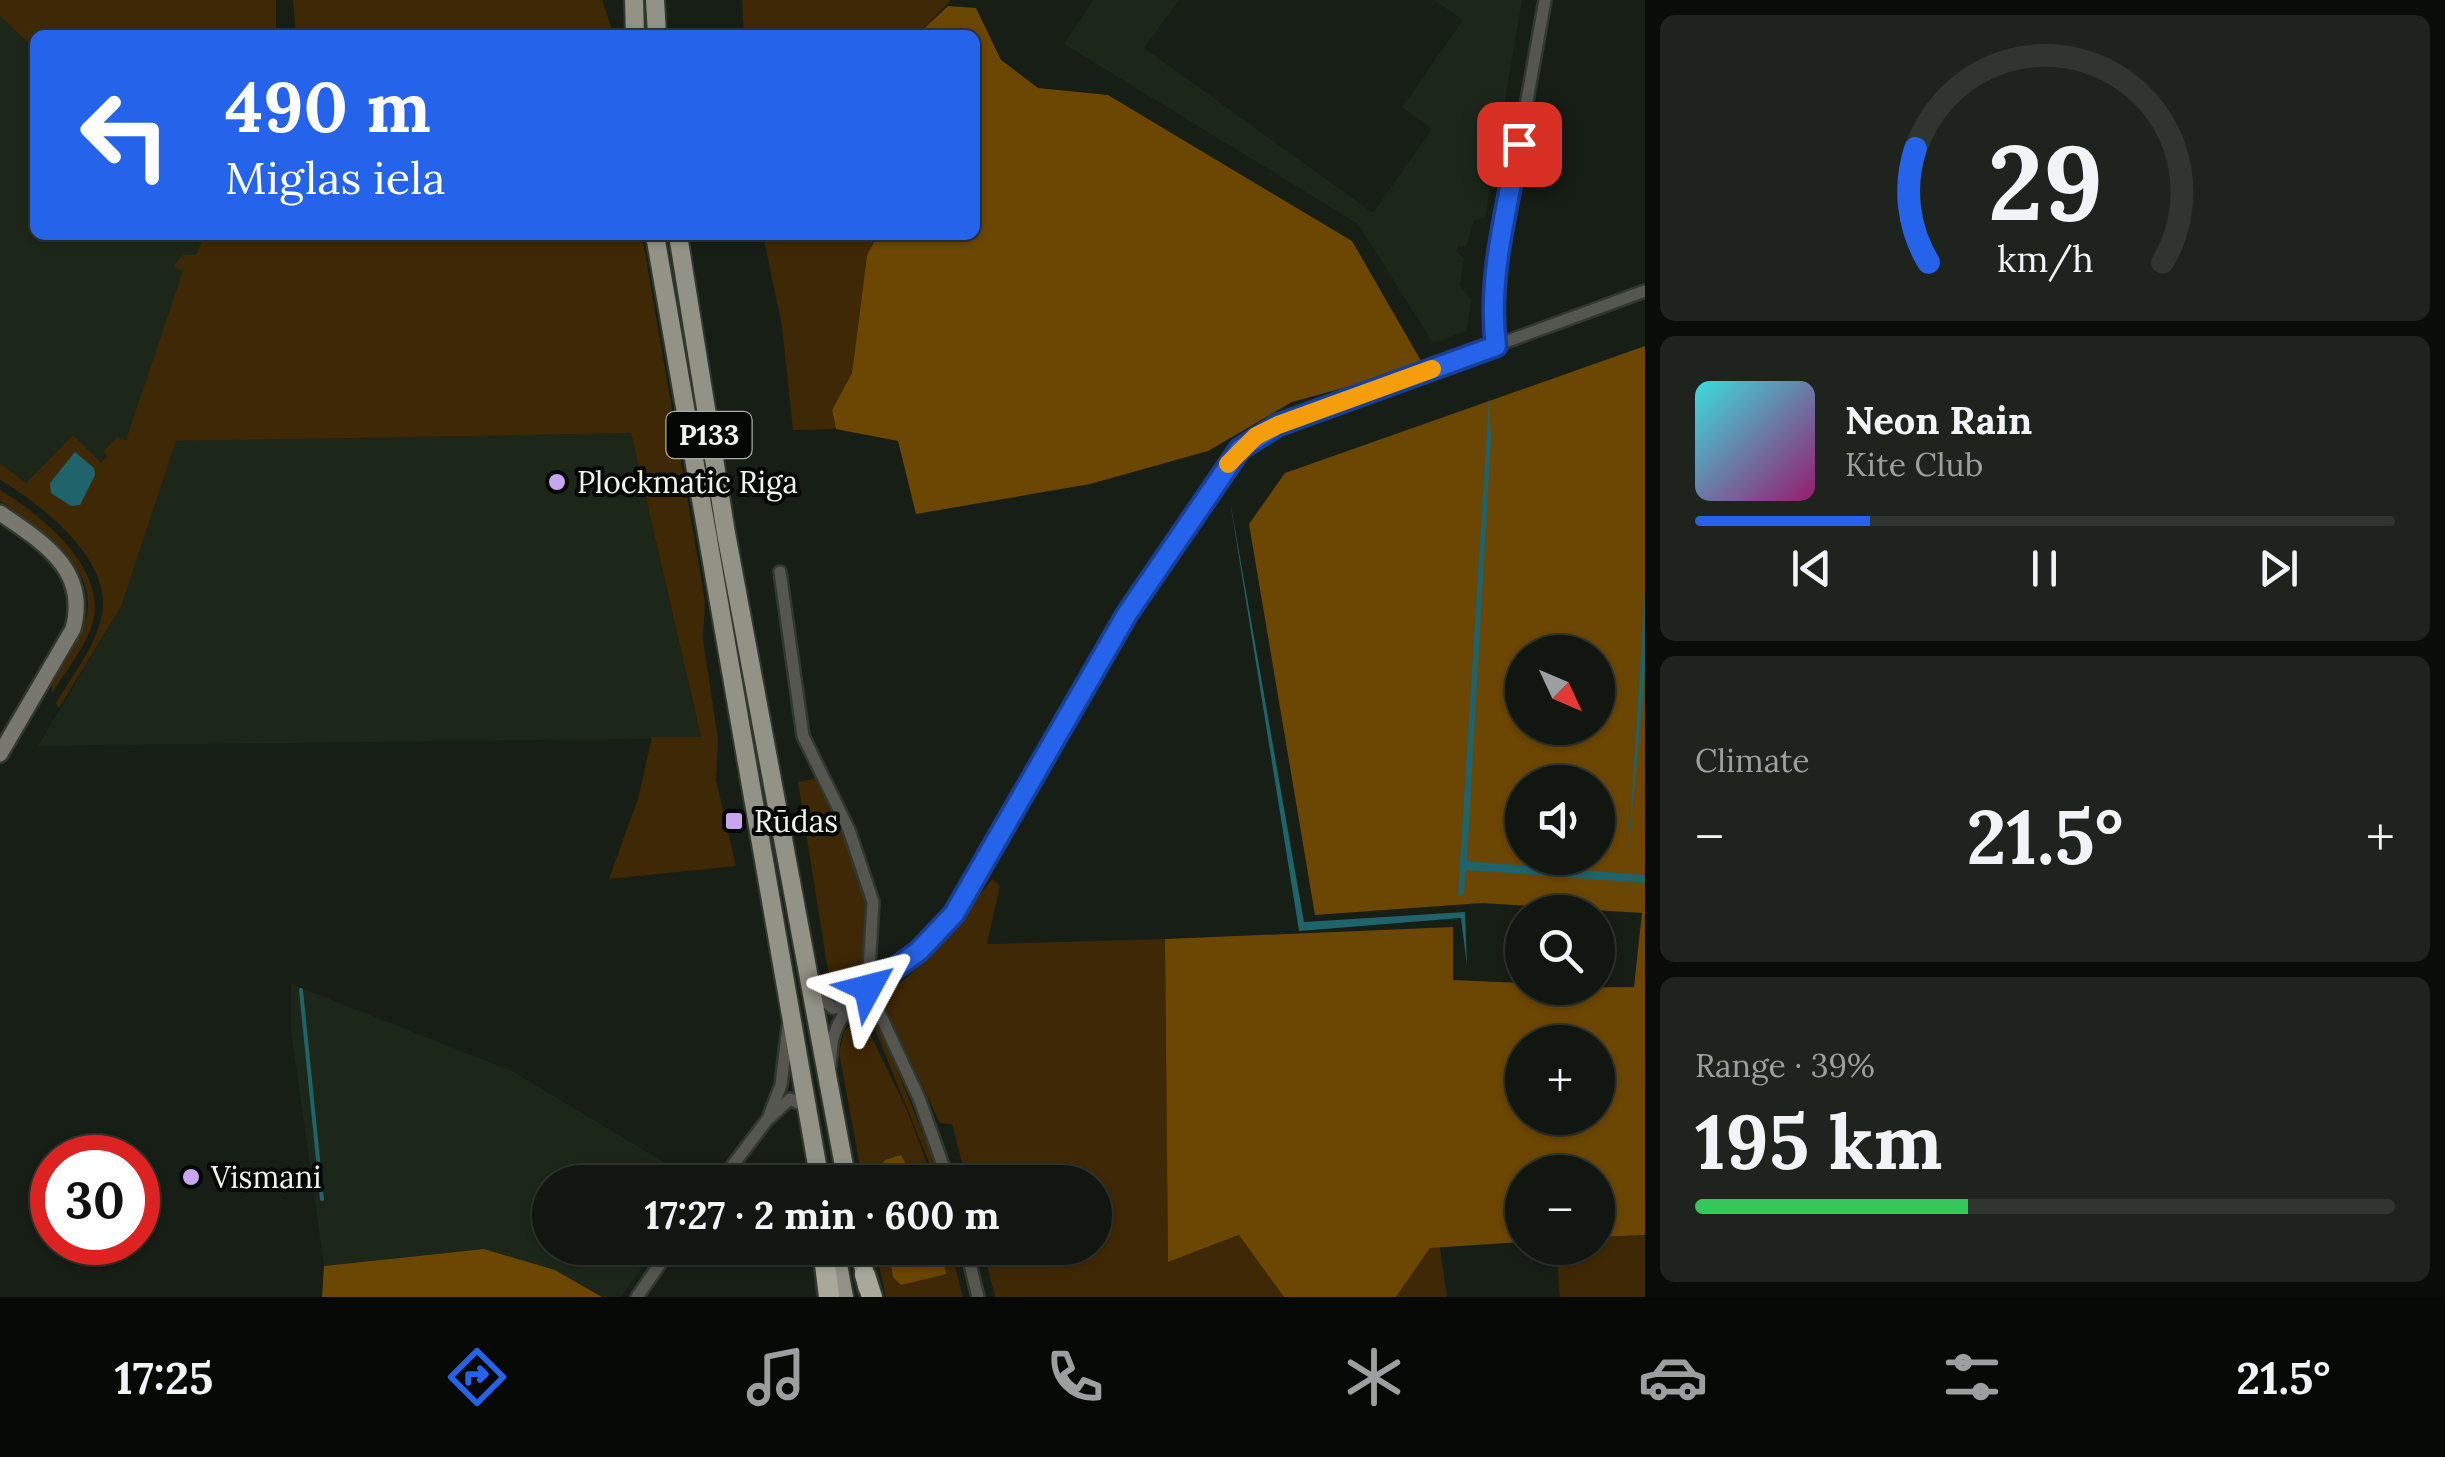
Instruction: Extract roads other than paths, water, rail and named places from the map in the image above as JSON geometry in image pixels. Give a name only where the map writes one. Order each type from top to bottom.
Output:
[{"type":"highway","points":[[825,1265],[829,1297]]},
{"type":"highway","points":[[865,1274],[870,1297]]},
{"type":"main road","points":[[634,0],[635,30]]},
{"type":"main road","points":[[655,0],[658,30]]},
{"type":"main road","name":"P133","points":[[656,240],[817,1165]]},
{"type":"main road","name":"P133","points":[[679,240],[726,532],[844,1165]]},
{"type":"main road","points":[[838,1265],[844,1297]]},
{"type":"main road","points":[[863,1265],[865,1274]]},
{"type":"street","points":[[1496,346],[1492,324],[1500,251],[1546,0]]},
{"type":"street","points":[[829,1070],[834,1033],[853,1006],[868,988],[919,951],[954,914],[1127,614],[1240,449],[1278,425],[1645,291]]},
{"type":"street","points":[[0,513],[60,556],[75,588],[78,608],[73,628],[0,754]]},
{"type":"street","points":[[780,572],[802,736],[848,830],[873,902],[868,988],[919,1098],[943,1165]]},
{"type":"street","points":[[810,989],[833,1008],[853,1006]]},
{"type":"street","points":[[767,1120],[781,1085],[790,1012]]},
{"type":"street","points":[[733,1165],[767,1120],[790,1100],[807,1107]]},
{"type":"street","points":[[638,1297],[660,1265]]},
{"type":"street","points":[[970,1265],[978,1297]]},
{"type":"water","points":[[1489,397],[1491,439],[1467,861],[1505,864],[1505,873],[1466,870],[1464,895],[1458,895]]},
{"type":"water","points":[[75,452],[94,468],[95,475],[80,505],[71,506],[51,493],[50,483]]},
{"type":"water","points":[[1229,495],[1304,922],[1465,912],[1467,966],[1461,918],[1299,931]]},
{"type":"water","points":[[1645,591],[1645,675],[1628,857]]},
{"type":"water","points":[[1615,873],[1645,875],[1645,883],[1535,875]]},
{"type":"waterway","points":[[301,990],[322,1199]]},
{"type":"place","name":"Plockmatic Riga","points":[[557,482]]},
{"type":"place","name":"Rūdas","points":[[734,821]]},
{"type":"place","name":"Vismani","points":[[191,1177]]}]
